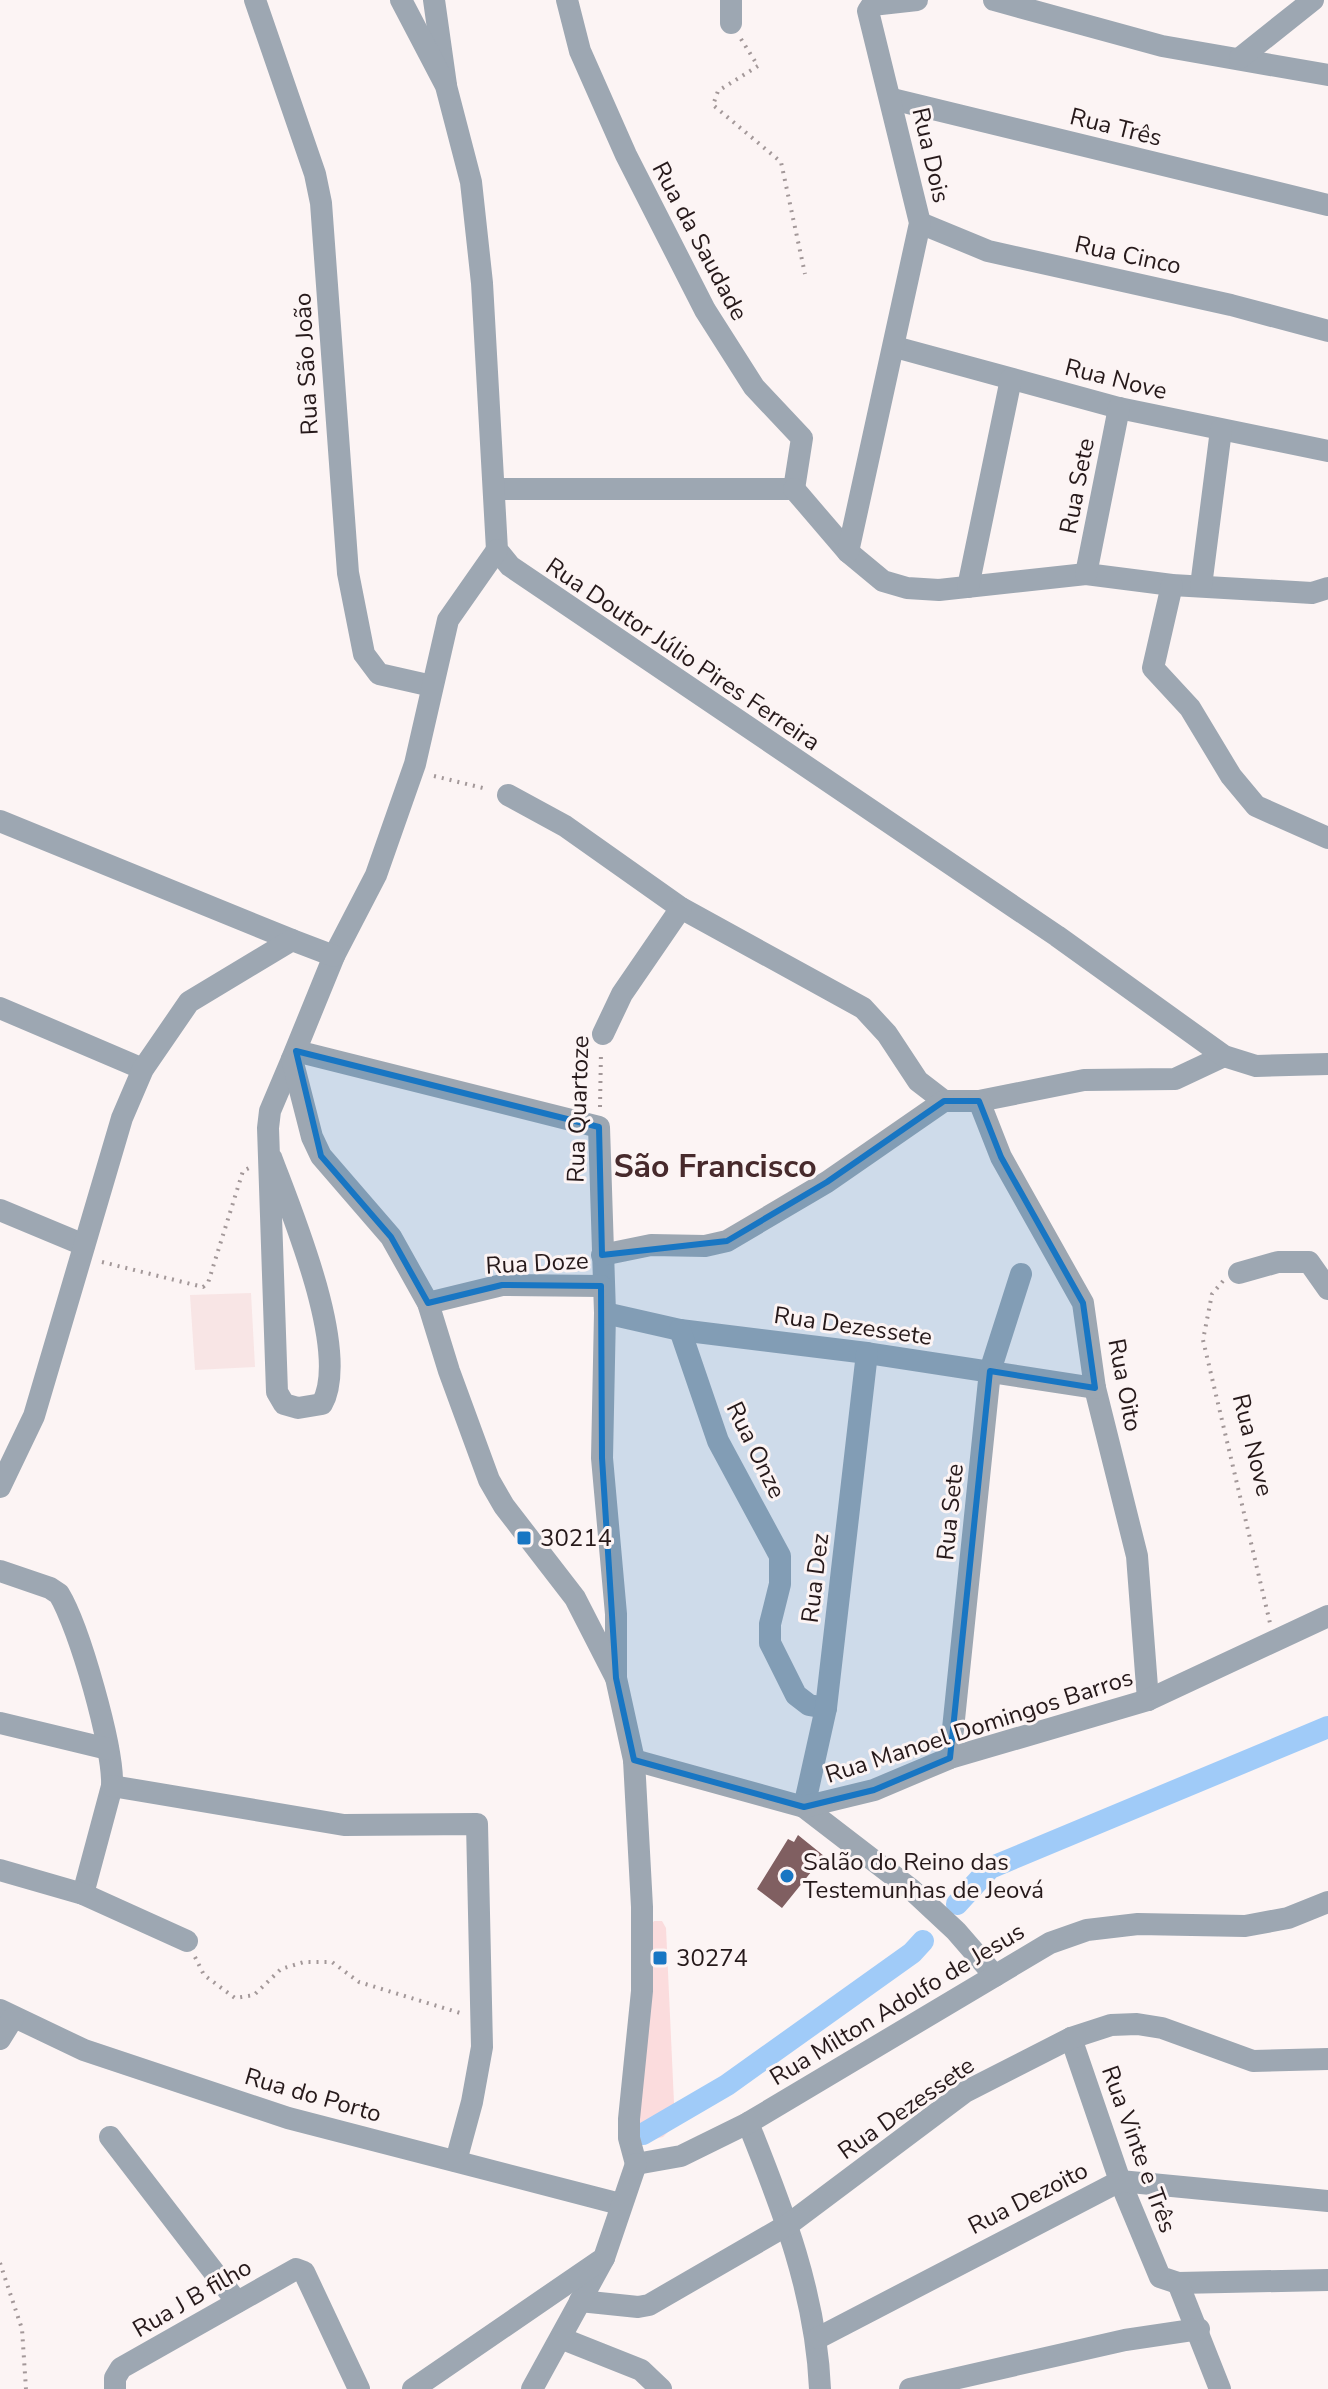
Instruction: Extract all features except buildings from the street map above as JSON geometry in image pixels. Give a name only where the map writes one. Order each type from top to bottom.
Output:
[{"type":"street","name":"Rua São João","points":[[255,0],[315,174],[321,203],[348,573],[364,654],[379,674],[432,686]]},
{"type":"street","points":[[401,0],[446,86]]},
{"type":"street","points":[[271,1157],[312,1266],[330,1357],[327,1396],[322,1404],[312,1408],[284,1404],[277,1392],[271,1157],[270,1111],[334,956],[376,875],[415,764],[448,620],[497,550],[478,230],[468,168],[446,86],[434,0]]},
{"type":"street","name":"Rua da Saudade","points":[[567,0],[580,51],[626,155],[705,310],[754,387],[802,438],[794,489]]},
{"type":"street","points":[[731,0],[731,23]]},
{"type":"street","name":"Rua Dois","points":[[917,0],[869,8],[920,223]]},
{"type":"street","points":[[994,0],[1162,46],[1328,75]]},
{"type":"street","points":[[1240,58],[1313,0]]},
{"type":"street","name":"Rua Três","points":[[892,99],[1328,205]]},
{"type":"street","points":[[848,552],[920,223]]},
{"type":"street","name":"Rua Cinco","points":[[920,223],[988,251],[1217,302],[1328,331]]},
{"type":"street","name":"Rua Nove","points":[[895,347],[1119,408],[1328,451]]},
{"type":"street","points":[[968,587],[1011,379]]},
{"type":"street","name":"Rua Sete","points":[[1086,574],[1119,408]]},
{"type":"street","points":[[1201,586],[1221,430]]},
{"type":"street","points":[[494,489],[794,489],[848,552],[883,581],[895,585],[939,590],[1086,574],[1172,585],[1312,593],[1328,588]]},
{"type":"street","name":"Rua Doutor Júlio Pires Ferreira","points":[[497,550],[518,575],[1057,936],[1224,1056],[1256,1066],[1295,1068],[1328,1064]]},
{"type":"street","points":[[1172,585],[1153,668],[1190,708],[1231,776],[1256,806],[1328,838]]},
{"type":"street","points":[[508,795],[565,826],[681,908],[863,1008],[887,1034],[918,1081],[944,1101]]},
{"type":"street","points":[[0,821],[334,956]]},
{"type":"street","name":"Rua Quartoze","points":[[603,1034],[622,994],[681,908]]},
{"type":"street","points":[[0,1487],[34,1416],[122,1118],[143,1069],[189,1002],[292,940]]},
{"type":"street","points":[[0,1008],[143,1069]]},
{"type":"street","points":[[294,1055],[599,1127]]},
{"type":"street","points":[[294,1055],[312,1137],[321,1156],[391,1237],[428,1303],[489,1480],[504,1506],[575,1598],[616,1678],[634,1760],[642,1907],[642,1977],[629,2138],[636,2164],[604,2258],[563,2339],[532,2389]]},
{"type":"street","points":[[602,1255],[651,1245],[705,1246],[727,1241],[827,1182],[944,1101],[979,1101],[1084,1080],[1175,1079],[1224,1056]]},
{"type":"street","name":"Rua Oito","points":[[979,1101],[1001,1157],[1083,1303],[1095,1388],[1137,1556],[1148,1700]]},
{"type":"street","name":"Rua Quartoze","points":[[599,1127],[601,1286],[605,1313],[602,1458],[616,1614],[616,1678]]},
{"type":"street","points":[[0,1210],[84,1245]]},
{"type":"street","points":[[1239,1273],[1278,1262],[1309,1262],[1328,1289]]},
{"type":"street","name":"Rua Sete","points":[[950,1758],[990,1371],[1021,1274]]},
{"type":"street","name":"Rua Doze","points":[[428,1303],[502,1285],[601,1286]]},
{"type":"street","name":"Rua Dezessete","points":[[605,1313],[680,1330],[867,1353],[1095,1388]]},
{"type":"street","name":"Rua Onze","points":[[680,1330],[718,1441],[780,1556],[780,1584],[770,1624],[770,1643],[796,1695],[809,1705],[826,1708]]},
{"type":"street","name":"Rua Dez","points":[[804,1807],[826,1708],[867,1353]]},
{"type":"street","points":[[0,1571],[50,1588],[65,1604],[108,1749],[112,1786],[83,1894]]},
{"type":"street","name":"Rua Manoel Domingos Barros","points":[[634,1760],[804,1807],[874,1790],[950,1758],[1148,1700],[1328,1616]]},
{"type":"street","points":[[0,1723],[108,1749]]},
{"type":"street","points":[[112,1786],[344,1825],[477,1824],[483,2019],[472,2102],[456,2161]]},
{"type":"street","points":[[804,1807],[912,1890],[956,1931],[995,1976]]},
{"type":"street","points":[[0,1870],[83,1894],[187,1941]]},
{"type":"street","name":"Rua Milton Adolfo de Jesus","points":[[636,2164],[681,2156],[748,2123],[1050,1943],[1087,1930],[1166,1923],[1245,1926],[1288,1918],[1328,1902]]},
{"type":"street","points":[[0,2039],[6,2014]]},
{"type":"street","name":"Rua do Porto","points":[[6,2014],[84,2050],[288,2118],[620,2204]]},
{"type":"street","name":"Rua Dezessete","points":[[580,2301],[638,2307],[649,2305],[789,2224],[965,2092],[1071,2038],[1111,2025],[1137,2024],[1162,2028],[1253,2061],[1328,2059]]},
{"type":"street","name":"Rua Vinte e Três","points":[[1071,2038],[1120,2181],[1169,2280],[1199,2329],[1220,2389]]},
{"type":"street","points":[[748,2123],[789,2224],[818,2338],[820,2389]]},
{"type":"street","points":[[110,2137],[237,2302]]},
{"type":"street","name":"Rua Dezoito","points":[[818,2338],[1120,2181],[1328,2201]]},
{"type":"street","points":[[413,2389],[604,2258]]},
{"type":"street","name":"Rua J B filho","points":[[115,2383],[121,2368],[300,2269],[359,2389]]},
{"type":"street","points":[[1169,2280],[1328,2280]]},
{"type":"street","points":[[910,2389],[1125,2340],[1199,2329]]},
{"type":"street","points":[[563,2339],[641,2370],[661,2389]]},
{"type":"path","points":[[731,23],[758,66],[718,91],[713,105],[781,162],[805,274]]},
{"type":"path","points":[[415,764],[433,775],[508,795]]},
{"type":"path","name":"Rua Quartoze","points":[[599,1127],[603,1034]]},
{"type":"path","points":[[84,1245],[94,1260],[203,1287],[208,1283],[243,1171],[271,1157]]},
{"type":"path","name":"Rua Nove","points":[[1239,1273],[1220,1283],[1212,1294],[1203,1340],[1274,1641]]},
{"type":"path","points":[[187,1941],[204,1975],[235,1998],[254,1995],[281,1969],[304,1962],[332,1962],[359,1982],[412,2001],[483,2019]]},
{"type":"path","points":[[0,2263],[22,2329],[26,2389]]},
{"type":"highlighted area","points":[[296,1051],[599,1127],[602,1255],[727,1241],[827,1182],[944,1101],[979,1101],[1001,1157],[1083,1303],[1095,1388],[990,1371],[950,1758],[874,1790],[804,1807],[634,1760],[616,1678],[602,1458],[601,1286],[502,1285],[428,1303],[391,1237],[321,1156]]},
{"type":"shaded area","points":[[251,1293],[255,1367],[195,1370],[190,1295]]},
{"type":"shaded area","points":[[654,1921],[662,1921],[666,1928],[675,2125],[663,2137],[651,2140],[638,2132],[649,1928]]},
{"type":"waterway","points":[[957,1904],[990,1868],[1328,1727]]},
{"type":"waterway","points":[[643,2134],[727,2085],[912,1953],[923,1941]]},
{"type":"place","name":"30214","points":[[524,1538]]},
{"type":"place","name":"Salão do Reino das Testemunhas de Jeová","points":[[787,1876]]},
{"type":"place","name":"30274","points":[[660,1958]]},
{"type":"district","name":"São Francisco","points":[[715,1166]]}]
